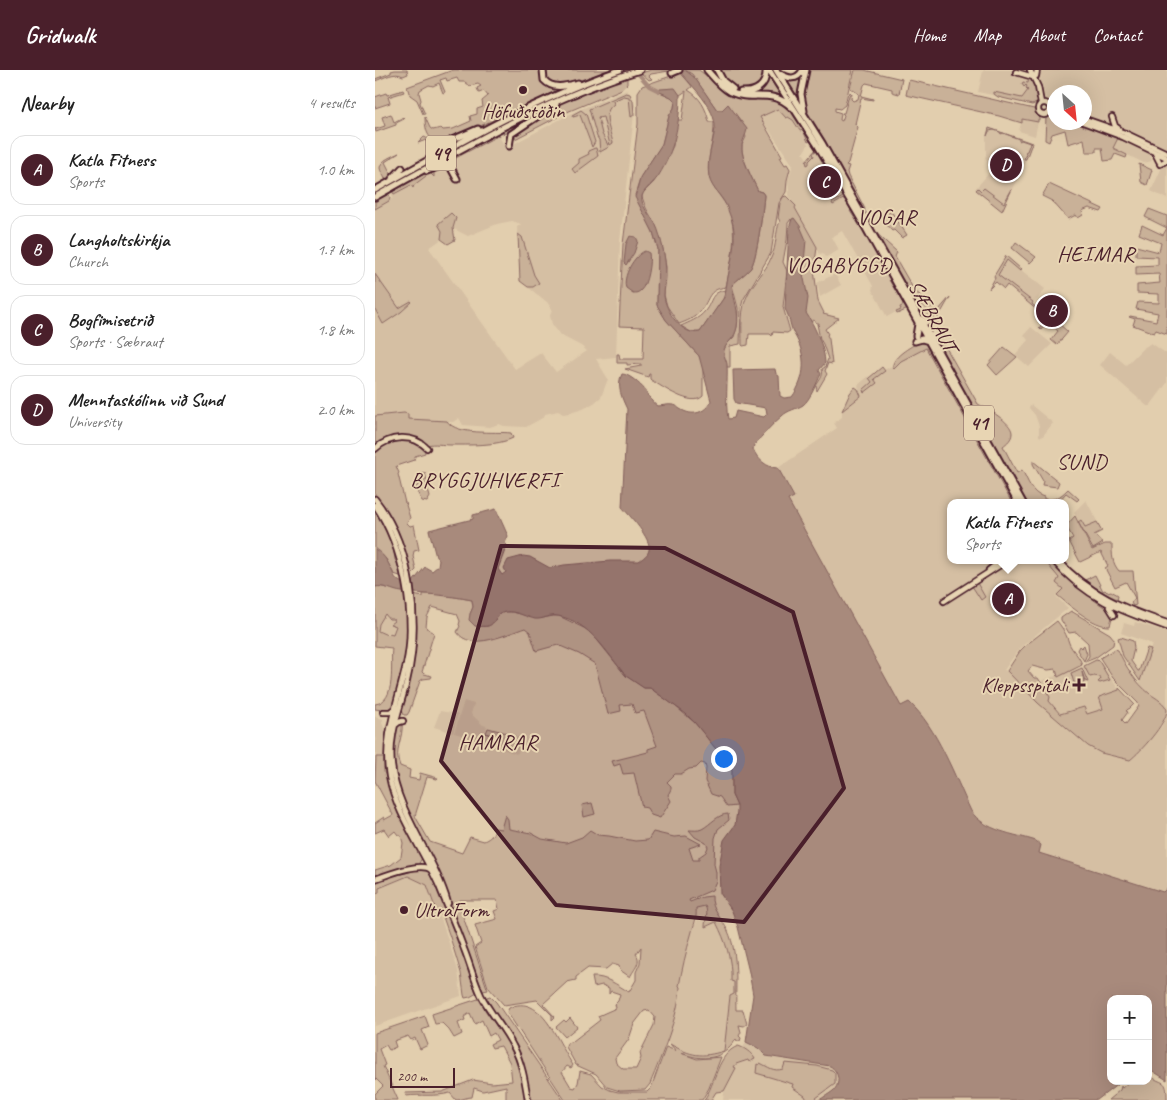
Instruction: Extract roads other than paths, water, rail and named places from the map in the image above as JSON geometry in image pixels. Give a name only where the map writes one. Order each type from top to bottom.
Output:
[{"type":"highway","points":[[543,70],[544,80],[552,86],[593,80]]},
{"type":"highway","name":"49","points":[[375,190],[506,117],[593,80],[620,72],[640,70]]},
{"type":"highway","points":[[701,70],[717,81]]},
{"type":"highway","points":[[707,70],[724,88],[736,94],[777,98],[787,103],[803,116]]},
{"type":"highway","points":[[717,70],[721,79],[729,87],[736,91],[745,92],[754,91],[761,86],[765,80],[767,70]]},
{"type":"highway","name":"SÆBRAUT","points":[[767,70],[803,116]]},
{"type":"highway","points":[[776,70],[786,77],[792,78],[798,76],[804,70]]},
{"type":"highway","name":"SÆBRAUT","points":[[776,70],[1021,499]]},
{"type":"highway","points":[[803,116],[801,94],[804,70]]},
{"type":"highway","name":"49","points":[[375,196],[513,121],[620,72]]},
{"type":"highway","points":[[512,143],[511,134],[545,110],[582,90]]},
{"type":"highway","points":[[452,140],[506,117]]},
{"type":"highway","points":[[410,177],[445,164],[451,168],[457,179]]},
{"type":"highway","points":[[390,181],[402,168]]},
{"type":"highway","points":[[919,319],[935,323],[932,342],[916,338],[919,319]]},
{"type":"highway","name":"SÆBRAUT","points":[[932,342],[1016,499]]},
{"type":"main road","points":[[1023,70],[1016,72],[1035,77]]},
{"type":"main road","points":[[1033,70],[1043,103],[1047,107]]},
{"type":"main road","points":[[1043,103],[1037,108],[1043,115],[1047,113]]},
{"type":"main road","points":[[1101,124],[1109,122],[1112,117],[1115,126],[1125,133]]},
{"type":"main road","points":[[1092,121],[1125,133],[1167,153]]},
{"type":"main road","points":[[1092,126],[1134,142],[1155,152],[1167,159],[1160,163],[1155,152]]},
{"type":"main road","points":[[1134,142],[1136,140],[1147,143]]},
{"type":"main road","points":[[375,449],[386,441],[401,437],[419,442],[427,448]]},
{"type":"main road","points":[[375,498],[397,540],[414,618],[413,646],[407,681],[388,737],[387,762],[389,777],[397,802],[429,864],[434,870]]},
{"type":"main road","points":[[375,506],[388,529],[406,577]]},
{"type":"main road","points":[[979,579],[996,564]]},
{"type":"main road","points":[[944,601],[1002,564]]},
{"type":"main road","points":[[1057,564],[1071,579],[1093,597],[1111,608],[1114,615]]},
{"type":"main road","points":[[1062,564],[1073,576],[1095,593],[1119,606],[1167,623]]},
{"type":"main road","points":[[1093,597],[1119,610],[1167,627]]},
{"type":"main road","points":[[383,712],[391,712],[398,706]]},
{"type":"main road","points":[[393,728],[398,722],[403,720],[398,706]]},
{"type":"main road","points":[[398,706],[393,728],[391,753],[395,782],[401,801],[430,858],[482,996],[518,1056],[528,1100]]},
{"type":"main road","points":[[419,866],[423,859],[422,851]]},
{"type":"main road","points":[[429,864],[430,858]]},
{"type":"main road","points":[[375,880],[429,864]]},
{"type":"main road","points":[[419,866],[434,870]]},
{"type":"waterway","points":[[635,70],[649,86],[659,91]]},
{"type":"place","name":"Höfuðstöðin","points":[[523,90]]},
{"type":"place","name":"Menntaskólinn við Sund","points":[[1006,165]]},
{"type":"place","name":"Bogfimisetrið","points":[[825,182]]},
{"type":"place","name":"Langholtskirkja","points":[[1052,311]]},
{"type":"place","name":"Katla Fitness","points":[[1008,599]]},
{"type":"place","name":"Kleppsspítali","points":[[1079,685]]},
{"type":"place","name":"UltraForm","points":[[404,910]]},
{"type":"district","name":"VOGAR","points":[[887,216]]},
{"type":"district","name":"HEIMAR","points":[[1096,253]]},
{"type":"district","name":"VOGABYGGÐ","points":[[839,264]]},
{"type":"district","name":"SUND","points":[[1082,461]]},
{"type":"district","name":"BRYGGJUHVERFI","points":[[485,479]]},
{"type":"district","name":"HAMRAR","points":[[498,741]]}]
